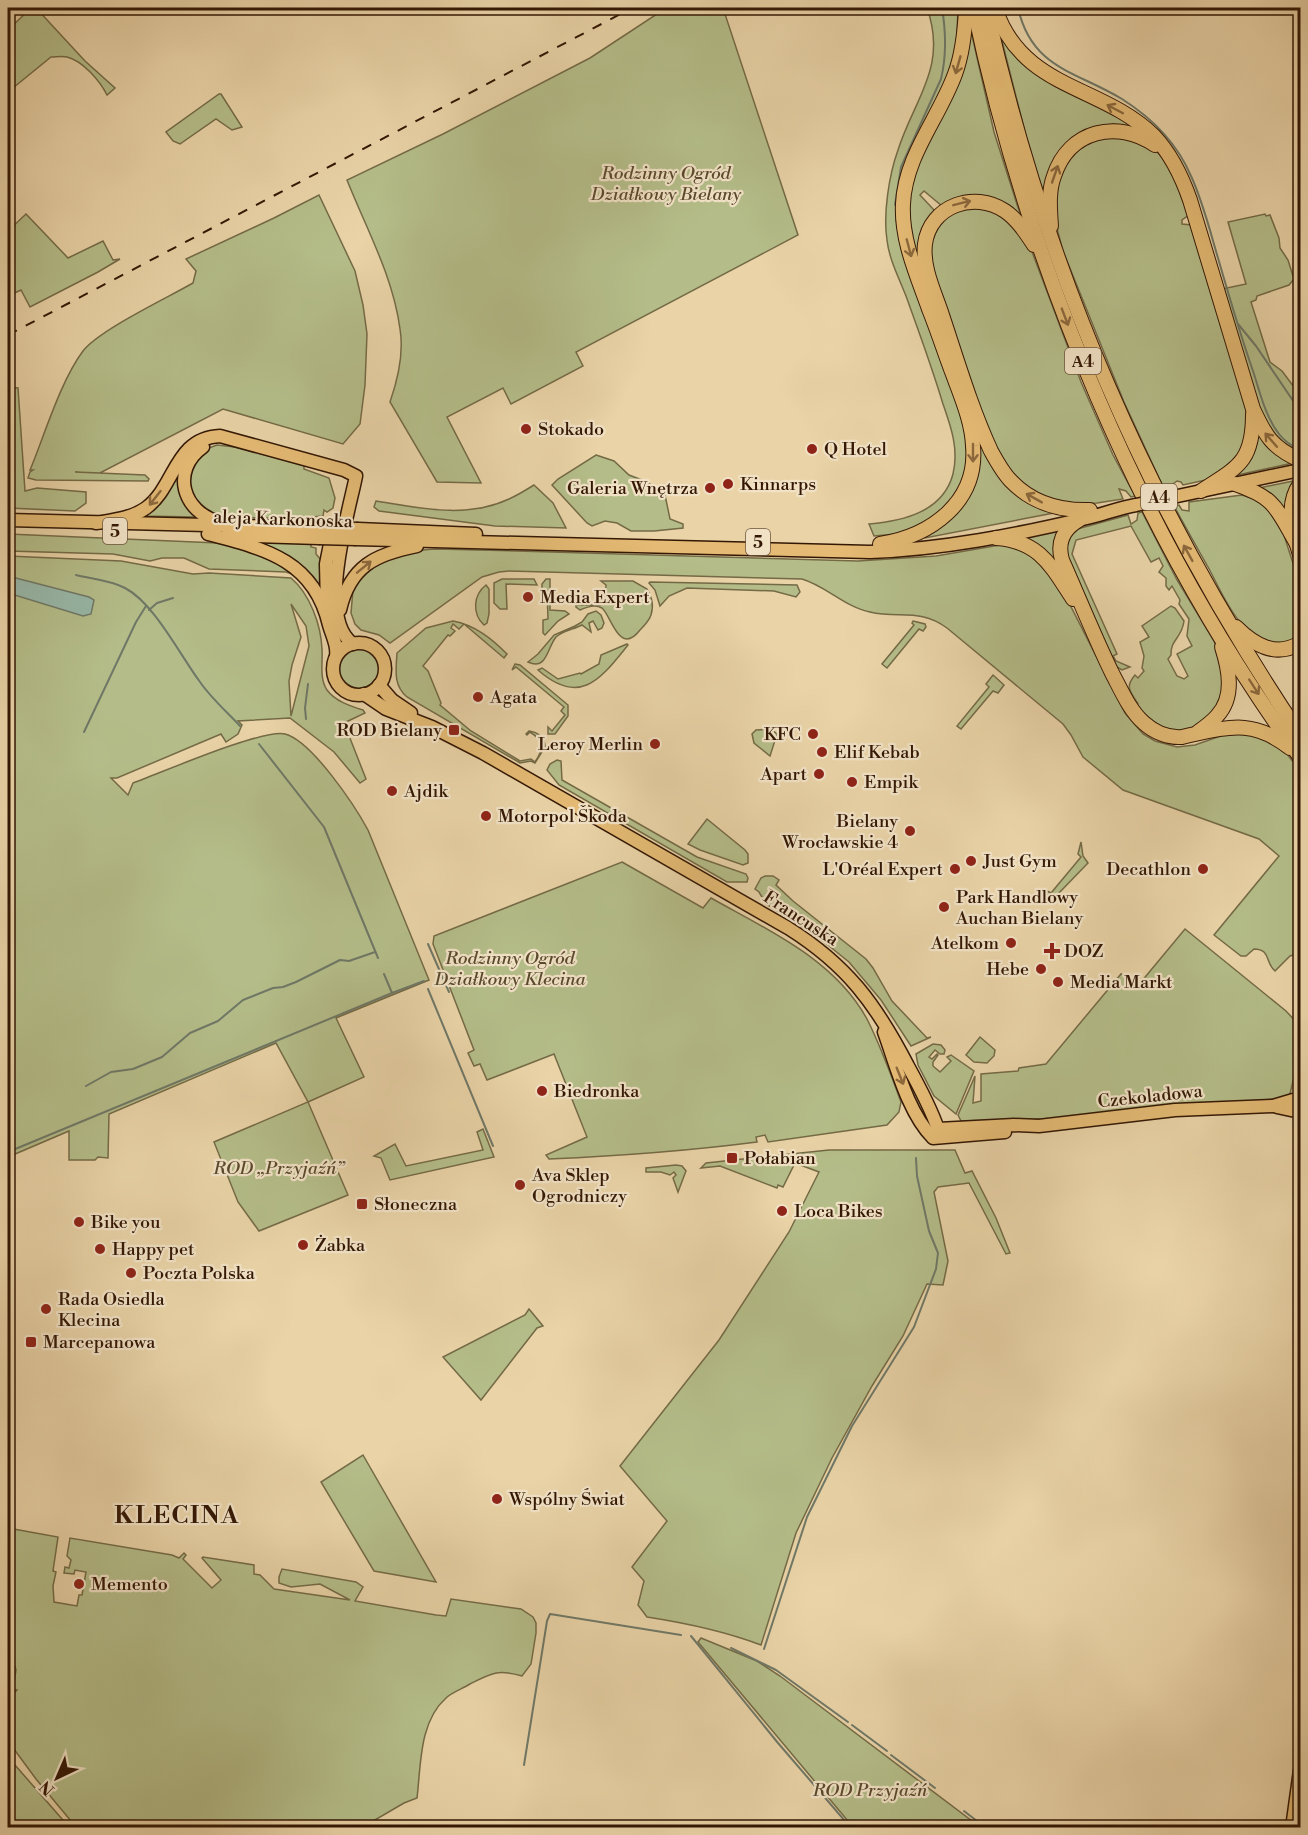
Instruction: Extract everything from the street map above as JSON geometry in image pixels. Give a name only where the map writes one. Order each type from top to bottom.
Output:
[{"type":"highway","points":[[880,544],[920,532],[947,516],[963,495],[971,477],[974,448],[969,421],[916,271],[906,239],[903,213],[904,195],[911,166],[948,92],[959,63],[966,8]]},
{"type":"highway","name":"A4","points":[[974,8],[1008,147],[1050,257],[1135,448],[1175,529],[1217,603],[1256,669],[1300,735]]},
{"type":"highway","name":"A4","points":[[986,8],[1050,257]]},
{"type":"highway","points":[[995,8],[1008,37],[1031,63],[1059,81],[1115,109],[1141,125],[1161,144],[1181,178],[1193,209],[1252,409],[1269,440],[1285,453],[1300,459]]},
{"type":"highway","points":[[1050,257],[1051,184],[1058,164],[1073,146],[1098,133],[1122,131],[1145,139],[1173,162]]},
{"type":"highway","points":[[1050,257],[1010,214],[984,202],[964,202],[947,209],[932,225],[926,240],[925,260],[933,289],[985,436],[999,466],[1017,487],[1038,501],[1070,510],[1090,510]]},
{"type":"highway","name":"А4","points":[[1050,257],[1074,339],[1113,431],[1162,531],[1211,620],[1300,756]]},
{"type":"highway","points":[[1201,491],[1230,472],[1246,455],[1252,437],[1252,409]]},
{"type":"highway","points":[[1235,484],[1261,494],[1269,500],[1277,509],[1299,549]]},
{"type":"highway","points":[[1299,549],[1291,507],[1300,484]]},
{"type":"highway","points":[[1079,520],[1065,532],[1060,549],[1062,560],[1090,626],[1124,694],[1143,723],[1166,735],[1182,737],[1233,726],[1259,729],[1278,739],[1300,756]]},
{"type":"highway","points":[[996,538],[1023,543],[1044,557],[1090,626]]},
{"type":"highway","points":[[1217,603],[1243,634],[1259,645],[1281,649],[1300,643]]},
{"type":"highway","points":[[1196,734],[1217,717],[1228,694],[1228,667],[1211,620]]},
{"type":"main road","points":[[96,523],[132,515],[147,507],[156,498],[185,452],[200,440],[220,436],[344,470],[356,476],[337,559],[333,617]]},
{"type":"main road","points":[[239,441],[216,442],[199,450],[187,465],[184,485],[192,505],[204,517],[244,527]]},
{"type":"main road","points":[[1201,491],[1300,470]]},
{"type":"main road","name":"5","points":[[556,540],[870,552],[933,548],[996,538],[1201,491]]},
{"type":"main road","name":"5","points":[[556,540],[880,544],[960,536],[1090,510],[1116,509]]},
{"type":"main road","name":"aleja Karkonoska","points":[[8,520],[325,531],[439,542],[556,540]]},
{"type":"main road","name":"aleja Karkonoska","points":[[8,527],[208,534],[325,531]]},
{"type":"main road","points":[[325,531],[326,573],[337,648],[333,670],[338,684],[350,693],[364,694],[386,709],[432,727]]},
{"type":"main road","points":[[208,534],[261,548],[287,561],[309,582],[345,637],[353,644]]},
{"type":"main road","name":"aleja Karkonoska","points":[[357,534],[556,540]]},
{"type":"main road","points":[[333,617],[348,586],[364,566],[392,552],[439,542]]},
{"type":"main road","points":[[326,573],[337,559]]},
{"type":"main road","points":[[336,656],[343,648],[353,644],[371,646],[381,656],[385,669],[379,685],[364,694]]},
{"type":"main road","points":[[379,685],[399,705],[432,727]]},
{"type":"main road","name":"Francuska","points":[[432,727],[483,753],[788,928],[817,947],[841,968],[867,997],[897,1043],[931,1110],[935,1133]]},
{"type":"main road","name":"Czekoladowa","points":[[935,1133],[1014,1125],[1032,1127],[1175,1110],[1273,1106],[1300,1098]]},
{"type":"main road","name":"Czekoladowa","points":[[1273,1106],[1300,1112]]},
{"type":"main road","points":[[1292,1827],[1300,1770]]},
{"type":"green space","points":[[31,8],[36,8],[85,61],[115,88],[107,95],[85,67],[67,57],[51,57],[8,92],[8,30]]},
{"type":"green space","name":"Rodzinny Ogród Działkowy Bielany","points":[[666,8],[723,8],[798,235],[576,352],[583,366],[511,404],[503,388],[447,417],[481,483],[437,482],[390,402],[401,357],[401,338],[396,309],[385,271],[347,180],[443,134],[590,58]]},
{"type":"green space","points":[[927,8],[958,8],[956,54],[899,195],[966,428],[969,457],[958,494],[928,523],[896,534],[874,536],[869,524],[908,517],[931,506],[948,487],[955,465],[955,447],[949,421],[921,336],[892,261],[886,230],[888,195],[895,160],[931,65],[934,48]]},
{"type":"green space","points":[[999,29],[1003,37],[1137,129],[1114,124],[1094,127],[1044,196],[1027,140]]},
{"type":"green space","points":[[971,31],[994,132],[1022,220],[1007,206],[942,206],[924,191],[920,195],[935,211],[921,237],[994,462],[1059,512],[925,538],[923,534],[976,471],[908,225],[910,185]]},
{"type":"green space","points":[[219,94],[242,127],[232,130],[216,119],[180,144],[173,141],[166,132]]},
{"type":"green space","points":[[1112,134],[1153,148],[1171,168],[1189,215],[1182,220],[1182,224],[1192,225],[1248,415],[1242,455],[1210,479],[1183,485],[1177,481],[1173,484],[1173,488],[1164,489],[1124,402],[1063,251],[1055,221],[1055,182],[1075,148]]},
{"type":"green space","points":[[319,195],[355,271],[367,334],[365,385],[360,424],[343,444],[223,409],[100,473],[75,472],[145,475],[148,481],[28,478],[67,378],[83,351],[91,343],[118,324],[193,283],[196,271],[186,259]]},
{"type":"green space","points":[[983,207],[1007,219],[1031,249],[1081,382],[1113,455],[1135,496],[1131,497],[1126,491],[1119,489],[1123,499],[1067,504],[1033,493],[1007,469],[989,434],[934,279],[929,250],[936,228],[954,211]]},
{"type":"green space","points":[[26,214],[68,258],[103,241],[113,260],[120,259],[30,307],[21,290],[8,296],[8,231]]},
{"type":"green space","points":[[1265,214],[1270,215],[1279,238],[1280,248],[1288,260],[1294,279],[1289,285],[1257,296],[1256,300],[1251,302],[1270,362],[1282,371],[1300,395],[1300,456],[1289,451],[1263,421],[1222,289],[1246,284],[1228,222]]},
{"type":"green space","points":[[8,387],[18,388],[25,491],[37,488],[86,492],[86,503],[75,511],[8,508]]},
{"type":"green space","points":[[1256,427],[1293,463],[1233,476]]},
{"type":"green space","points":[[217,445],[235,447],[304,465],[304,469],[329,478],[335,498],[333,508],[327,512],[324,510],[323,516],[311,519],[215,517],[191,497],[189,471],[206,449]]},
{"type":"green space","points":[[596,455],[614,461],[629,475],[647,482],[665,495],[670,519],[683,524],[683,528],[631,531],[617,523],[605,521],[592,526],[587,523],[552,485]]},
{"type":"green space","points":[[180,466],[198,517],[141,516]]},
{"type":"green space","points":[[1298,480],[1288,520],[1259,488]]},
{"type":"green space","points":[[534,485],[553,503],[566,528],[495,526],[379,511],[374,507],[376,501],[443,510],[477,509],[509,499]]},
{"type":"green space","points":[[1242,495],[1264,502],[1283,532],[1300,585],[1300,633],[1287,642],[1276,643],[1263,640],[1242,625],[1227,603],[1174,506],[1179,505],[1182,510],[1189,511],[1189,502]]},
{"type":"green space","points":[[1142,512],[1177,580],[1214,641],[1227,679],[1220,708],[1193,729],[1185,731],[1169,730],[1155,723],[1137,706],[1129,687],[1135,675],[1138,678],[1144,671],[1142,668],[1144,656],[1140,642],[1149,637],[1142,626],[1171,606],[1184,621],[1168,659],[1177,676],[1184,679],[1188,676],[1177,654],[1192,646],[1187,636],[1189,619],[1179,604],[1180,600],[1172,586],[1169,590],[1166,586],[1166,578],[1159,572],[1163,566],[1159,558],[1151,562],[1131,526],[1076,540],[1072,554],[1117,654],[1113,656],[1116,661],[1130,667],[1122,670],[1117,667],[1065,558],[1070,531],[1128,515],[1131,524],[1137,520],[1138,513]]},
{"type":"green space","points":[[1061,530],[1064,575],[1023,538]]},
{"type":"green space","points":[[8,534],[218,543],[240,547],[272,558],[295,575],[286,572],[209,569],[184,558],[162,558],[150,561],[113,554],[8,551]]},
{"type":"green space","points":[[250,541],[311,544],[311,547],[316,548],[316,554],[321,560],[319,588]]},
{"type":"green space","points":[[1000,545],[1014,545],[1030,551],[1065,595],[1125,713],[1143,734],[1155,741],[1177,747],[1195,745],[1229,733],[1256,734],[1284,750],[1300,771],[1300,953],[1290,956],[1275,971],[1263,951],[1254,949],[1246,956],[1241,956],[1214,935],[1279,856],[1259,839],[1123,790],[1083,757],[1063,724],[947,628],[928,618],[870,612],[802,579],[509,571],[482,577],[390,643],[379,635],[361,630],[355,624],[351,613],[356,579],[371,566],[411,551],[435,549],[858,561],[936,556]]},
{"type":"green space","points":[[8,556],[121,561],[193,574],[291,578],[304,592],[317,620],[321,640],[322,675],[327,690],[338,700],[363,710],[365,713],[344,723],[366,779],[360,783],[334,752],[290,718],[238,721],[242,725],[238,734],[226,742],[221,734],[117,778],[111,778],[128,795],[133,783],[255,738],[285,734],[296,739],[320,761],[332,776],[368,830],[429,980],[336,1018],[364,1077],[308,1102],[276,1043],[109,1114],[108,1158],[69,1160],[69,1131],[8,1157]],"holes":[[[291,604],[306,626],[309,646],[291,716],[289,681],[301,637]]]},
{"type":"green space","points":[[502,579],[534,579],[537,585],[506,584],[507,609],[500,609],[494,603],[494,583]]},
{"type":"green space","points":[[546,579],[550,579],[550,610],[565,611],[569,614],[558,621],[545,635],[543,620],[548,619],[547,590],[542,589],[542,584]]},
{"type":"green space","points":[[601,581],[633,581],[647,589],[652,602],[651,615],[633,637],[626,639],[621,637],[602,608],[594,606],[580,610],[576,607],[576,605],[600,605],[605,602],[606,585]]},
{"type":"green space","points":[[650,582],[797,585],[800,592],[796,597],[774,591],[687,588],[669,596],[660,606]]},
{"type":"green space","points":[[486,585],[489,589],[489,614],[487,623],[484,625],[477,616],[476,599]]},
{"type":"green space","points":[[596,611],[601,615],[604,623],[602,628],[598,630],[593,621],[589,623],[591,632],[582,625],[562,633],[556,637],[543,661],[534,664],[528,662],[554,635],[582,622],[588,614]]},
{"type":"green space","points":[[453,621],[464,624],[459,629],[453,624],[451,628],[455,631],[450,636],[448,635],[423,666],[428,671],[440,705],[471,731],[520,761],[531,759],[535,762],[542,745],[538,738],[530,732],[526,734],[529,731],[538,734],[544,741],[545,747],[535,763],[531,761],[520,763],[407,697],[399,687],[396,677],[397,653],[426,628]]},
{"type":"green space","points":[[913,621],[925,624],[926,627],[923,631],[919,629],[887,668],[882,664],[914,625]]},
{"type":"green space","points":[[464,624],[483,633],[495,643],[507,654],[504,658]]},
{"type":"green space","points":[[627,644],[609,668],[599,677],[579,687],[567,687],[553,681],[538,670],[542,668],[558,679],[581,674],[599,664],[601,655]]},
{"type":"green space","points":[[359,649],[373,655],[379,669],[373,683],[359,689],[345,683],[339,669],[345,655]]},
{"type":"green space","points":[[515,664],[520,665],[568,705],[568,716],[555,734],[548,734],[548,727],[552,731],[565,715],[561,711],[564,707],[516,667],[512,670]]},
{"type":"green space","points":[[993,675],[1004,685],[998,693],[993,691],[961,729],[957,726],[989,687],[986,684]]},
{"type":"green space","points":[[771,729],[777,734],[770,756],[754,743],[752,734],[756,730]]},
{"type":"green space","points":[[557,760],[561,761],[562,780],[697,857],[746,874],[747,882],[727,882],[559,785],[547,770],[550,764]]},
{"type":"green space","points":[[707,819],[745,850],[748,854],[748,863],[743,865],[688,844]]},
{"type":"green space","points":[[1081,842],[1083,856],[1088,863],[1056,896],[1050,897],[1045,893],[1047,891],[1051,893],[1081,857],[1078,854]]},
{"type":"green space","name":"Rodzinny Ogród Działkowy Klecina","points":[[622,862],[703,908],[711,898],[755,922],[799,949],[838,981],[868,1021],[901,1102],[899,1112],[887,1125],[768,1142],[765,1135],[756,1137],[757,1142],[731,1145],[653,1153],[549,1159],[546,1155],[587,1137],[554,1054],[487,1080],[480,1064],[474,1066],[468,1053],[474,1050],[433,944],[434,936]]},
{"type":"green space","points":[[773,876],[779,880],[776,885],[793,901],[866,959],[892,1001],[927,1038],[931,1037],[911,1046],[881,1000],[849,962],[813,933],[766,904],[755,889],[761,878]]},
{"type":"green space","points":[[1185,929],[1286,1011],[1300,1026],[1300,1064],[1289,1098],[1175,1106],[1072,1118],[961,1121],[958,1115],[975,1076],[973,1103],[981,1101],[981,1074],[1018,1071],[1019,1068],[1046,1064],[1121,974],[1141,982]]},
{"type":"green space","points":[[980,1037],[995,1050],[994,1056],[987,1063],[974,1062],[966,1055]]},
{"type":"green space","points":[[933,1044],[941,1045],[945,1050],[944,1054],[940,1054],[935,1050],[929,1057],[932,1059],[938,1055],[933,1066],[940,1072],[951,1061],[947,1057],[951,1055],[974,1071],[956,1114],[934,1096],[918,1065],[916,1054]]},
{"type":"green space","name":"ROD „Przyjaźń”","points":[[308,1102],[348,1195],[259,1231],[238,1202],[214,1142]]},
{"type":"green space","points":[[483,1129],[494,1157],[390,1180],[381,1158],[374,1156],[395,1144],[406,1166],[483,1150],[477,1132]]},
{"type":"green space","points":[[829,1150],[955,1150],[965,1173],[972,1171],[996,1218],[1010,1253],[1006,1254],[969,1183],[938,1187],[934,1192],[948,1261],[943,1285],[927,1284],[903,1336],[832,1458],[796,1533],[761,1645],[705,1628],[647,1617],[638,1605],[644,1581],[632,1567],[667,1521],[620,1466],[719,1340],[789,1232],[819,1172],[795,1163],[783,1187],[778,1185],[777,1188],[720,1166],[701,1168],[706,1163]]},
{"type":"green space","points":[[682,1166],[686,1171],[678,1192],[673,1178],[676,1175],[674,1172],[670,1175],[661,1172],[646,1172],[646,1168]]},
{"type":"green space","points":[[529,1309],[543,1326],[537,1328],[481,1400],[443,1357],[525,1315]]},
{"type":"green space","points":[[363,1455],[436,1582],[374,1571],[321,1482]]},
{"type":"green space","points":[[8,1528],[58,1537],[53,1571],[56,1572],[53,1586],[54,1602],[77,1606],[79,1595],[82,1595],[86,1572],[75,1570],[74,1574],[64,1573],[65,1567],[69,1568],[71,1560],[67,1556],[70,1538],[179,1558],[184,1553],[186,1555],[183,1559],[212,1588],[221,1580],[203,1557],[254,1565],[254,1574],[260,1575],[274,1589],[350,1600],[320,1584],[291,1587],[279,1583],[282,1569],[356,1582],[363,1587],[355,1601],[436,1615],[446,1616],[451,1599],[521,1609],[533,1617],[536,1623],[531,1664],[522,1676],[507,1673],[489,1675],[446,1698],[437,1708],[426,1731],[417,1798],[363,1827],[76,1827],[8,1741],[8,1700],[17,1690],[8,1688],[8,1671],[9,1682],[14,1682],[16,1670],[15,1666],[8,1667]]},
{"type":"green space","name":"ROD Przyjaźń","points":[[701,1638],[757,1661],[780,1676],[980,1827],[853,1827],[698,1642]]},
{"type":"green space","points":[[8,1757],[69,1827],[8,1827]]},
{"type":"shaded area","points":[[8,576],[89,597],[94,600],[91,614],[83,616],[8,593]]},
{"type":"waterway","points":[[895,205],[901,167],[941,79],[945,43],[942,8]]},
{"type":"waterway","points":[[1018,8],[1025,28],[1034,44],[1045,56],[1058,66],[1133,106],[1162,132],[1179,153],[1203,206],[1266,412],[1281,437],[1300,450]]},
{"type":"waterway","points":[[1238,324],[1256,346],[1300,411]]},
{"type":"waterway","points":[[76,575],[113,583],[136,595],[166,630],[204,688],[240,726]]},
{"type":"waterway","points":[[149,610],[157,603],[173,598]]},
{"type":"waterway","points":[[84,732],[136,622],[146,606]]},
{"type":"waterway","points":[[306,719],[308,684]]},
{"type":"waterway","points":[[259,744],[324,827],[378,958]]},
{"type":"waterway","points":[[428,944],[449,992]]},
{"type":"waterway","points":[[86,1086],[111,1072],[133,1069],[162,1057],[190,1033],[218,1021],[243,1000],[296,982],[340,960],[349,961],[375,952]]},
{"type":"waterway","points":[[384,974],[392,993],[424,981]]},
{"type":"waterway","points":[[428,989],[493,1146]]},
{"type":"waterway","points":[[8,1152],[392,993]]},
{"type":"waterway","points":[[764,1649],[807,1517],[852,1426],[914,1327],[936,1269],[938,1253],[929,1231],[917,1176],[916,1158]]},
{"type":"waterway","points":[[524,1765],[550,1614],[681,1635]]},
{"type":"waterway","points":[[691,1636],[851,1828]]},
{"type":"waterway","points":[[731,1648],[776,1670],[848,1722]]},
{"type":"waterway","points":[[852,1725],[887,1751]]},
{"type":"waterway","points":[[891,1755],[935,1788]]},
{"type":"waterway","points":[[964,1811],[986,1828]]},
{"type":"railway","points":[[8,335],[632,8]]},
{"type":"place","name":"Stokado","points":[[526,429]]},
{"type":"place","name":"Q Hotel","points":[[812,449]]},
{"type":"place","name":"Kinnarps","points":[[728,484]]},
{"type":"place","name":"Galeria Wnętrza","points":[[710,488]]},
{"type":"place","name":"Media Expert","points":[[528,597]]},
{"type":"place","name":"Agata","points":[[478,697]]},
{"type":"place","name":"ROD Bielany","points":[[454,730]]},
{"type":"place","name":"KFC","points":[[813,734]]},
{"type":"place","name":"Leroy Merlin","points":[[655,744]]},
{"type":"place","name":"Elif Kebab","points":[[822,752]]},
{"type":"place","name":"Apart","points":[[819,774]]},
{"type":"place","name":"Empik","points":[[852,782]]},
{"type":"place","name":"Ajdik","points":[[392,791]]},
{"type":"place","name":"Motorpol Škoda","points":[[486,816]]},
{"type":"place","name":"Bielany Wrocławskie 4","points":[[910,831]]},
{"type":"place","name":"Just Gym","points":[[971,861]]},
{"type":"place","name":"L'Oréal Expert","points":[[955,869]]},
{"type":"place","name":"Decathlon","points":[[1203,869]]},
{"type":"place","name":"Park Handlowy Auchan Bielany","points":[[944,907]]},
{"type":"place","name":"Atelkom","points":[[1011,943]]},
{"type":"place","name":"DOZ","points":[[1052,951]]},
{"type":"place","name":"Hebe","points":[[1041,969]]},
{"type":"place","name":"Media Markt","points":[[1058,982]]},
{"type":"place","name":"Biedronka","points":[[542,1091]]},
{"type":"place","name":"Połabian","points":[[732,1158]]},
{"type":"place","name":"Ava Sklep Ogrodniczy","points":[[520,1185]]},
{"type":"place","name":"Słoneczna","points":[[362,1204]]},
{"type":"place","name":"Loca Bikes","points":[[782,1211]]},
{"type":"place","name":"Bike you","points":[[79,1222]]},
{"type":"place","name":"Żabka","points":[[303,1245]]},
{"type":"place","name":"Happy pet","points":[[100,1249]]},
{"type":"place","name":"Poczta Polska","points":[[131,1273]]},
{"type":"place","name":"Rada Osiedla Klecina","points":[[46,1309]]},
{"type":"place","name":"Marcepanowa","points":[[31,1342]]},
{"type":"place","name":"Wspólny Świat","points":[[497,1499]]},
{"type":"place","name":"Memento","points":[[79,1584]]},
{"type":"district","name":"KLECINA","points":[[177,1515]]}]
